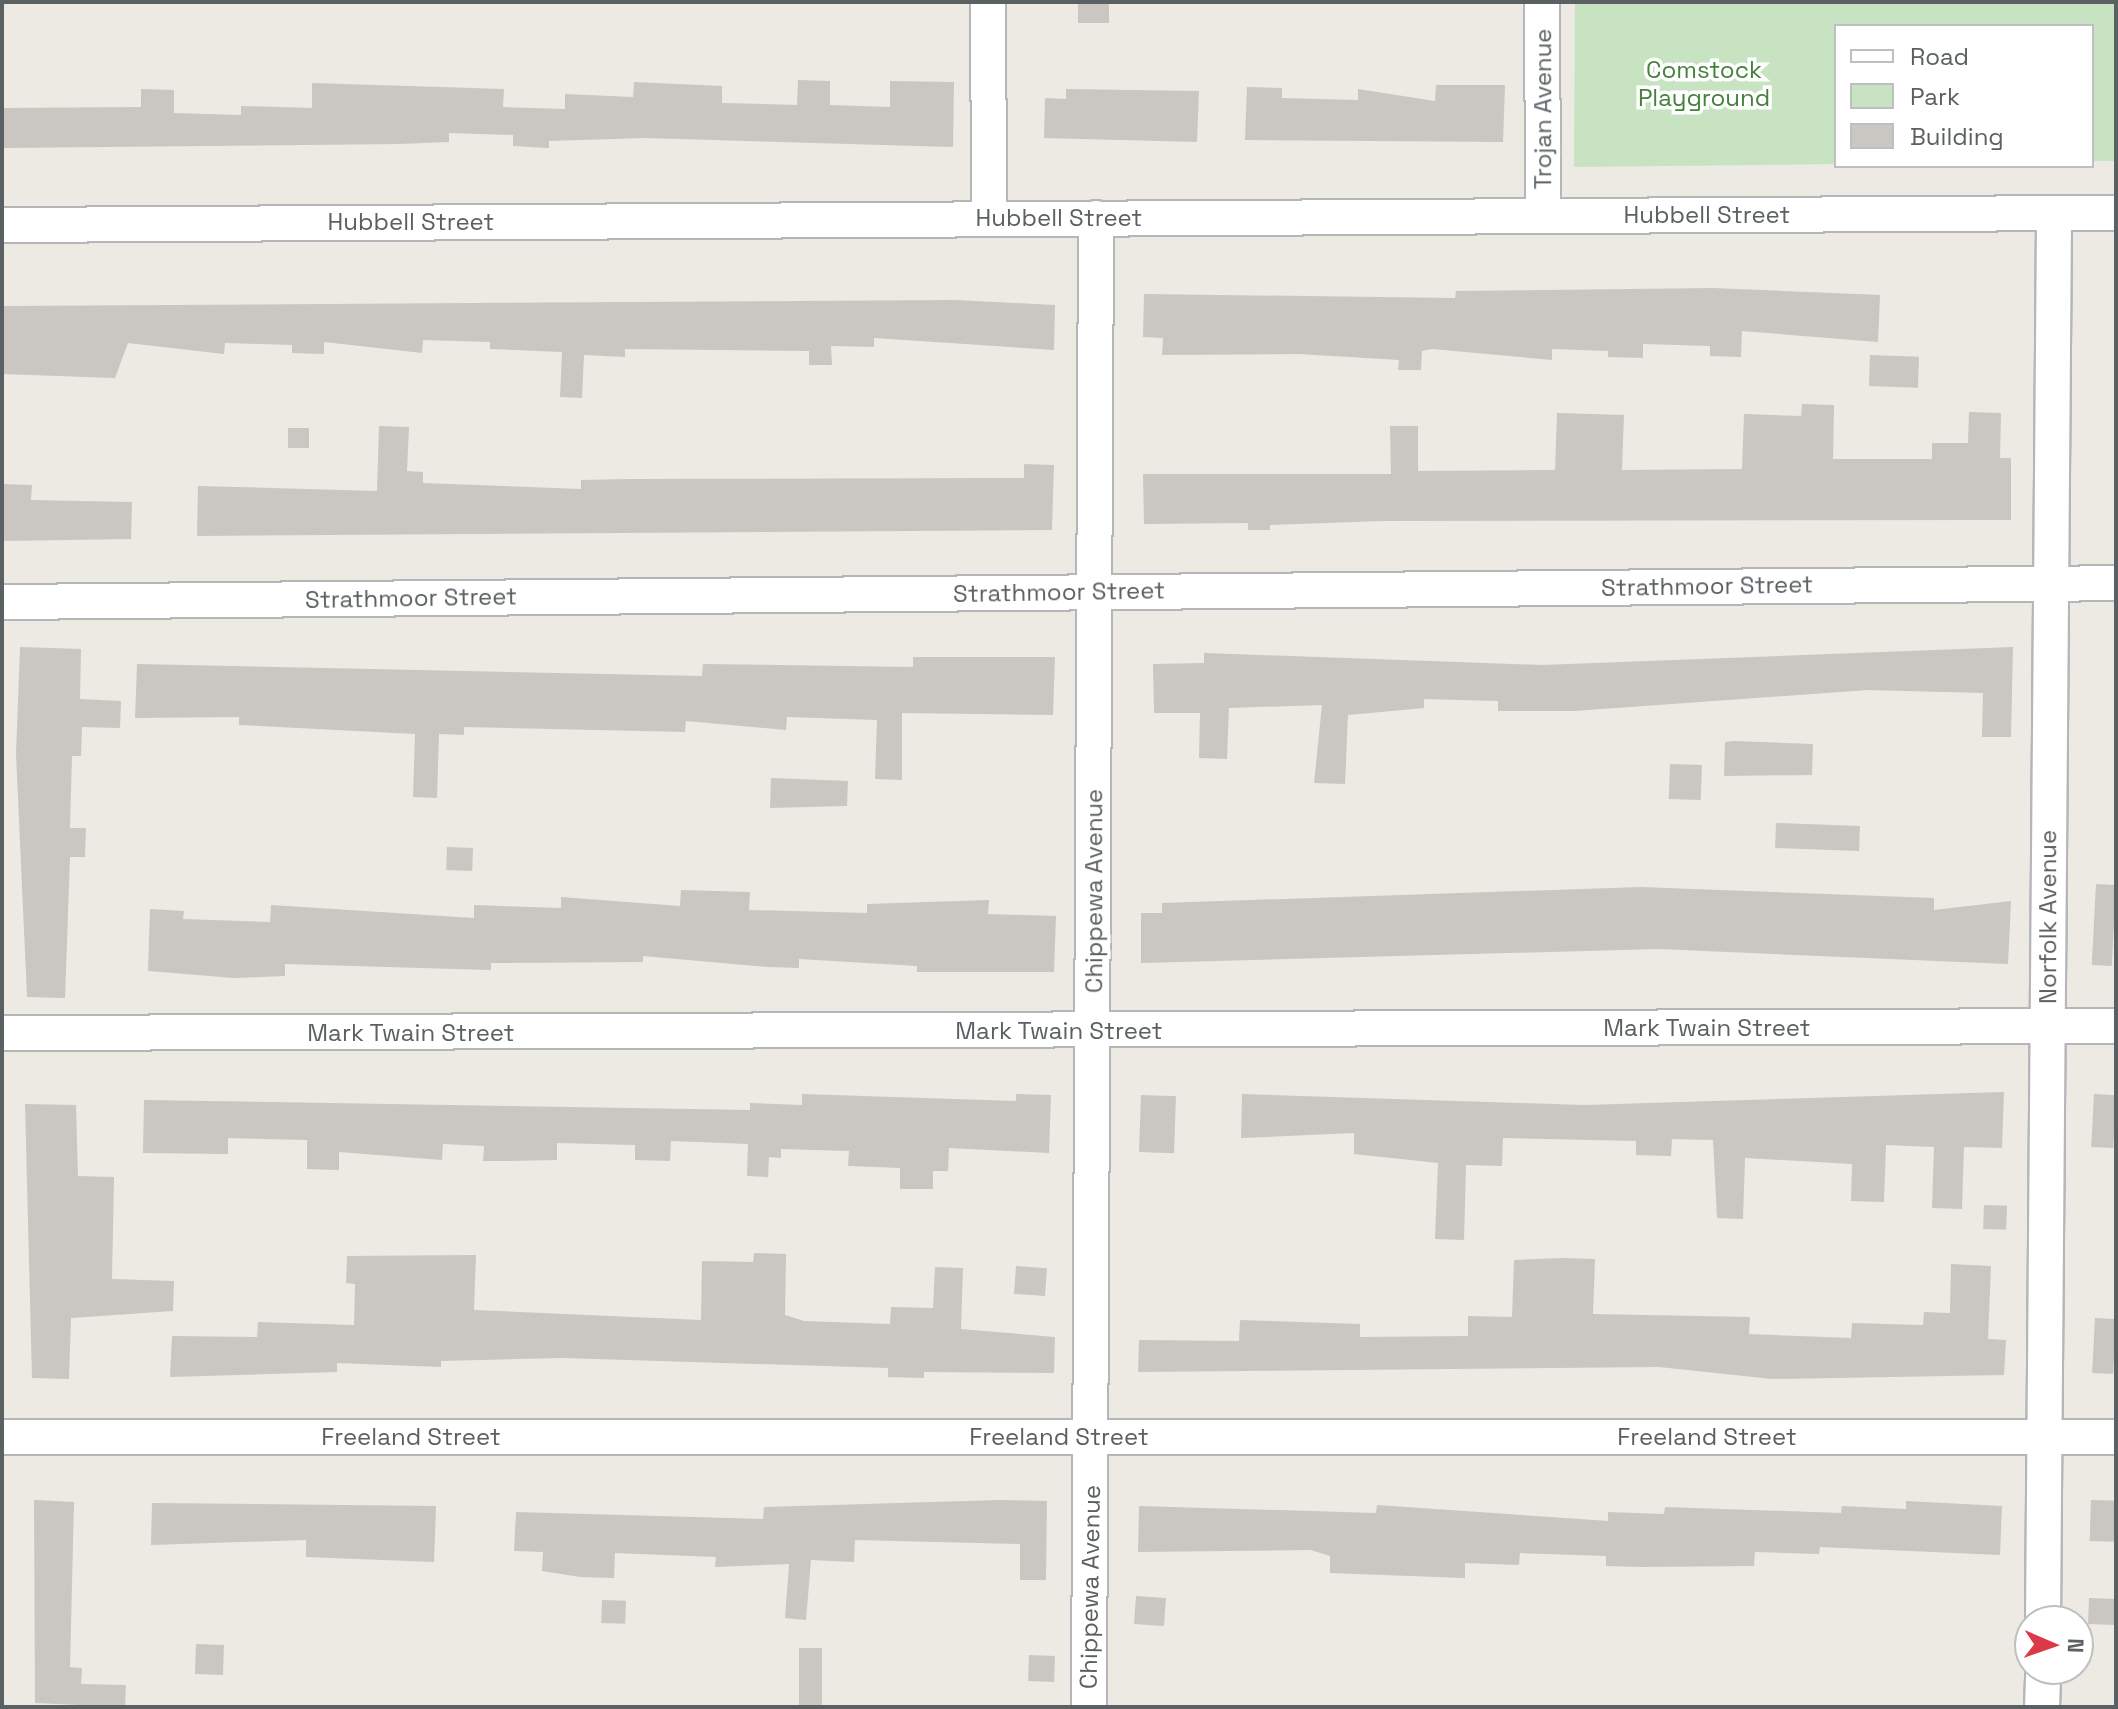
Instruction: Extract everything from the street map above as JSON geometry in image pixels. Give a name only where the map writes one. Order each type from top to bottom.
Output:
[{"type":"street","points":[[988,2],[989,219]]},
{"type":"street","name":"Trojan Avenue","points":[[1542,2],[1543,216]]},
{"type":"street","name":"Norfolk Avenue","points":[[2043,1605],[2054,213]]},
{"type":"street","name":"Hubbell Street","points":[[2,225],[2116,213]]},
{"type":"street","name":"Chippewa Avenue","points":[[1089,1707],[1096,218]]},
{"type":"street","name":"Strathmoor Street","points":[[2,602],[2116,583]]},
{"type":"street","name":"Mark Twain Street","points":[[2,1033],[2116,1026]]},
{"type":"street","name":"Freeland Street","points":[[2,1437],[2116,1437]]},
{"type":"street","points":[[2042,1707],[2043,1685]]},
{"type":"green space","name":"Comstock Playground","points":[[1575,2],[2116,2],[2116,161],[2094,161],[2094,24],[1834,24],[1834,164],[1574,167]]},
{"type":"building","points":[[1078,2],[1109,2],[1109,23],[1078,23]]},
{"type":"building","points":[[798,80],[830,81],[830,105],[890,107],[890,81],[954,82],[953,147],[645,138],[549,141],[549,148],[513,146],[513,135],[449,133],[449,142],[399,144],[2,148],[2,108],[141,107],[141,89],[174,90],[174,113],[241,115],[241,106],[312,108],[312,83],[504,89],[503,107],[565,109],[565,94],[633,97],[634,82],[722,86],[722,103],[797,105]]},
{"type":"building","points":[[1436,85],[1505,85],[1503,142],[1245,140],[1247,87],[1282,88],[1282,98],[1358,100],[1358,89],[1435,101]]},
{"type":"building","points":[[1066,89],[1199,91],[1197,142],[1044,138],[1045,98],[1066,99]]},
{"type":"building","points":[[1713,288],[1880,295],[1878,342],[1742,331],[1741,357],[1710,356],[1710,346],[1643,344],[1643,358],[1608,357],[1608,351],[1552,349],[1552,360],[1432,349],[1422,351],[1421,370],[1398,370],[1399,360],[1299,354],[1162,355],[1163,338],[1143,337],[1144,294],[1455,298],[1456,291]]},
{"type":"building","points":[[954,300],[1055,305],[1054,350],[874,338],[874,347],[831,346],[832,365],[809,365],[809,351],[625,349],[625,357],[584,355],[582,398],[560,397],[562,352],[490,349],[490,342],[423,340],[422,353],[324,342],[324,354],[292,353],[292,345],[225,343],[224,354],[128,343],[115,378],[2,374],[2,306]]},
{"type":"building","points":[[1870,355],[1919,357],[1918,388],[1869,386]]},
{"type":"building","points":[[1802,404],[1834,405],[1833,459],[1932,459],[1932,443],[1968,443],[1969,412],[2001,413],[2000,458],[2011,458],[2011,520],[1382,521],[1270,525],[1270,530],[1248,530],[1248,523],[1144,524],[1143,474],[1391,474],[1390,426],[1418,426],[1418,471],[1555,470],[1557,413],[1624,415],[1622,470],[1742,469],[1744,414],[1801,416]]},
{"type":"building","points":[[379,426],[409,427],[407,471],[423,472],[423,483],[581,489],[581,480],[1024,478],[1024,464],[1054,465],[1052,530],[197,536],[198,486],[377,491]]},
{"type":"building","points":[[288,428],[309,428],[309,448],[288,448]]},
{"type":"building","points":[[2,484],[32,485],[31,500],[132,502],[131,539],[2,541]]},
{"type":"building","points":[[20,647],[81,649],[80,699],[121,701],[120,728],[82,727],[81,756],[72,756],[70,828],[86,828],[85,857],[70,857],[65,998],[27,997],[16,754]]},
{"type":"building","points":[[2013,647],[2011,737],[1982,737],[1983,693],[1868,690],[1574,711],[1498,711],[1498,701],[1424,699],[1424,708],[1348,715],[1345,784],[1314,783],[1322,705],[1229,708],[1227,759],[1199,758],[1200,713],[1154,713],[1153,664],[1204,663],[1204,653],[1542,665]]},
{"type":"building","points":[[913,657],[1055,657],[1053,715],[902,713],[902,780],[875,779],[877,720],[787,717],[786,730],[686,721],[685,732],[464,727],[464,735],[439,734],[437,798],[413,797],[415,734],[239,725],[239,717],[135,718],[137,664],[702,676],[703,664],[913,667]]},
{"type":"building","points":[[1725,742],[1813,744],[1812,775],[1724,776]]},
{"type":"building","points":[[1670,764],[1702,765],[1701,800],[1669,799]]},
{"type":"building","points":[[771,778],[848,781],[847,806],[770,808]]},
{"type":"building","points":[[1776,823],[1860,826],[1859,851],[1775,848]]},
{"type":"building","points":[[447,847],[473,848],[472,871],[446,870]]},
{"type":"building","points":[[2096,884],[2116,885],[2112,966],[2092,965]]},
{"type":"building","points":[[1641,887],[1934,898],[1934,910],[2011,901],[2008,964],[1658,949],[1141,963],[1141,913],[1162,913],[1162,903]]},
{"type":"building","points":[[681,890],[750,892],[749,910],[867,913],[867,904],[989,900],[988,914],[1056,916],[1054,972],[917,972],[917,966],[799,959],[799,968],[768,967],[643,956],[643,962],[491,963],[491,970],[285,964],[285,976],[234,978],[148,971],[150,909],[184,911],[183,919],[270,922],[271,905],[474,918],[474,905],[561,908],[561,897],[680,906]]},
{"type":"building","points":[[2004,1092],[2002,1148],[1964,1147],[1962,1209],[1932,1208],[1934,1147],[1886,1145],[1884,1202],[1851,1201],[1852,1164],[1745,1158],[1743,1219],[1717,1218],[1713,1140],[1672,1139],[1671,1156],[1636,1155],[1636,1141],[1503,1138],[1502,1166],[1466,1165],[1464,1240],[1435,1239],[1438,1163],[1354,1154],[1354,1133],[1241,1138],[1242,1094],[1584,1105]]},
{"type":"building","points":[[802,1094],[1016,1101],[1016,1094],[1051,1095],[1049,1153],[949,1148],[948,1171],[933,1171],[933,1189],[900,1189],[900,1168],[848,1166],[849,1151],[781,1149],[781,1158],[769,1157],[768,1177],[747,1176],[748,1144],[671,1141],[670,1161],[635,1160],[635,1145],[557,1143],[557,1160],[483,1161],[484,1146],[443,1144],[442,1160],[339,1152],[339,1170],[307,1169],[307,1140],[228,1138],[228,1154],[143,1153],[144,1100],[750,1110],[750,1103],[802,1105]]},
{"type":"building","points":[[2094,1094],[2116,1095],[2113,1148],[2091,1147]]},
{"type":"building","points":[[1141,1095],[1176,1096],[1174,1153],[1139,1152]]},
{"type":"building","points":[[25,1104],[76,1105],[78,1176],[114,1177],[112,1279],[174,1281],[173,1311],[71,1318],[69,1379],[32,1378]]},
{"type":"building","points":[[1984,1205],[2007,1206],[2006,1230],[1983,1229]]},
{"type":"building","points":[[754,1253],[786,1254],[785,1315],[804,1321],[890,1324],[891,1307],[933,1308],[935,1267],[963,1268],[961,1329],[1055,1337],[1054,1373],[924,1372],[924,1378],[888,1377],[888,1368],[563,1358],[441,1361],[441,1367],[337,1363],[337,1372],[170,1377],[172,1336],[257,1337],[258,1322],[354,1325],[355,1284],[346,1283],[347,1256],[476,1255],[474,1310],[701,1320],[702,1261],[753,1262]]},
{"type":"building","points":[[1595,1259],[1593,1314],[1750,1317],[1749,1334],[1851,1338],[1852,1323],[1923,1325],[1924,1312],[1950,1313],[1951,1264],[1991,1266],[1988,1339],[2006,1340],[2004,1375],[1772,1379],[1659,1367],[1138,1372],[1139,1340],[1239,1341],[1240,1320],[1360,1324],[1360,1337],[1468,1336],[1468,1316],[1512,1317],[1514,1260]]},
{"type":"building","points":[[1016,1266],[1047,1268],[1045,1296],[1014,1294]]},
{"type":"building","points":[[2095,1318],[2116,1319],[2113,1374],[2092,1373]]},
{"type":"building","points":[[34,1500],[74,1502],[70,1667],[82,1668],[81,1684],[126,1685],[125,1707],[35,1703]]},
{"type":"building","points":[[2091,1500],[2116,1501],[2115,1542],[2090,1541]]},
{"type":"building","points":[[1047,1501],[1046,1580],[1020,1580],[1020,1544],[855,1540],[854,1562],[811,1560],[806,1620],[785,1618],[789,1564],[715,1567],[716,1557],[615,1553],[614,1578],[580,1577],[542,1571],[543,1552],[514,1551],[516,1512],[763,1519],[764,1507]]},
{"type":"building","points":[[1906,1501],[2002,1506],[2000,1555],[1820,1547],[1819,1554],[1755,1552],[1754,1566],[1640,1567],[1606,1566],[1606,1556],[1520,1553],[1519,1565],[1465,1563],[1465,1578],[1330,1573],[1330,1556],[1311,1550],[1138,1552],[1139,1506],[1376,1513],[1377,1505],[1608,1521],[1608,1512],[1664,1514],[1665,1507],[1841,1513],[1842,1506],[1906,1509]]},
{"type":"building","points":[[152,1503],[436,1506],[434,1562],[306,1557],[306,1540],[151,1545]]},
{"type":"building","points":[[1136,1596],[1166,1598],[1164,1626],[1134,1624]]},
{"type":"building","points":[[2089,1598],[2116,1599],[2115,1625],[2094,1624],[2094,1605],[2089,1605]]},
{"type":"building","points":[[602,1600],[626,1601],[625,1624],[601,1623]]},
{"type":"building","points":[[196,1644],[224,1645],[223,1675],[195,1674]]},
{"type":"building","points":[[799,1648],[822,1648],[822,1707],[799,1707]]},
{"type":"building","points":[[1029,1655],[1055,1656],[1054,1682],[1028,1681]]}]
